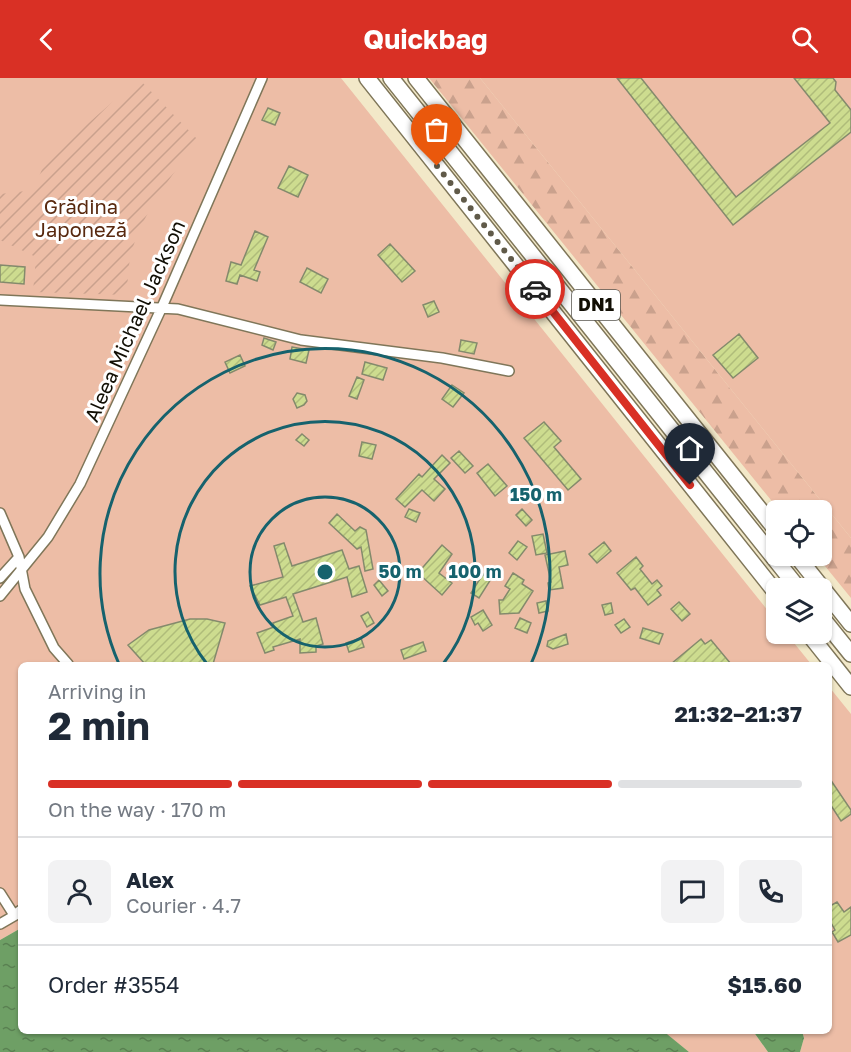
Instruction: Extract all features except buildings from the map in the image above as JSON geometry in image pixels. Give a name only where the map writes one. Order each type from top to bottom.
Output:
[{"type":"main road","name":"DN1","points":[[367,78],[766,580]]},
{"type":"main road","name":"DN1","points":[[391,78],[790,578]]},
{"type":"main road","name":"DN1","points":[[416,78],[766,517]]},
{"type":"main road","points":[[805,566],[850,620]]},
{"type":"main road","points":[[832,630],[851,654]]},
{"type":"main road","points":[[817,644],[831,662]]},
{"type":"main road","points":[[832,663],[851,687]]},
{"type":"street","name":"Aleea Michael Jackson","points":[[0,596],[48,537],[80,484],[162,307],[262,78]]},
{"type":"street","points":[[0,300],[177,309],[301,339],[442,357],[509,371]]},
{"type":"street","points":[[0,513],[19,557],[25,589],[49,640],[66,662]]},
{"type":"street","points":[[0,578],[19,557]]},
{"type":"street","points":[[0,893],[18,911]]},
{"type":"street","points":[[0,924],[18,913]]},
{"type":"green space","points":[[0,78],[341,78],[766,608],[766,644],[795,644],[809,662],[18,662],[18,930],[0,940]]},
{"type":"green space","points":[[429,78],[480,78],[820,500],[771,500]]},
{"type":"green space","points":[[480,78],[851,78],[851,538],[832,514],[832,500],[820,500]]},
{"type":"green space","name":"Grădina Japoneză","points":[[139,79],[198,140],[149,210],[130,258],[126,295],[33,292],[36,257],[0,240],[0,194],[26,191],[38,179],[46,160]]},
{"type":"green space","points":[[832,514],[851,538],[851,598],[825,566],[832,566]]},
{"type":"green space","points":[[832,690],[851,714],[851,1052],[800,1052],[803,1034],[832,1034]]},
{"type":"green space","points":[[666,1034],[755,1034],[768,1052],[689,1052]]},
{"type":"water","points":[[18,930],[18,1034],[667,1034],[689,1052],[0,1052],[0,940]]},
{"type":"water","points":[[755,1034],[803,1034],[800,1052],[768,1052]]},
{"type":"way so far","points":[[437,166],[535,289]]},
{"type":"route","points":[[535,289],[690,485]]}]
